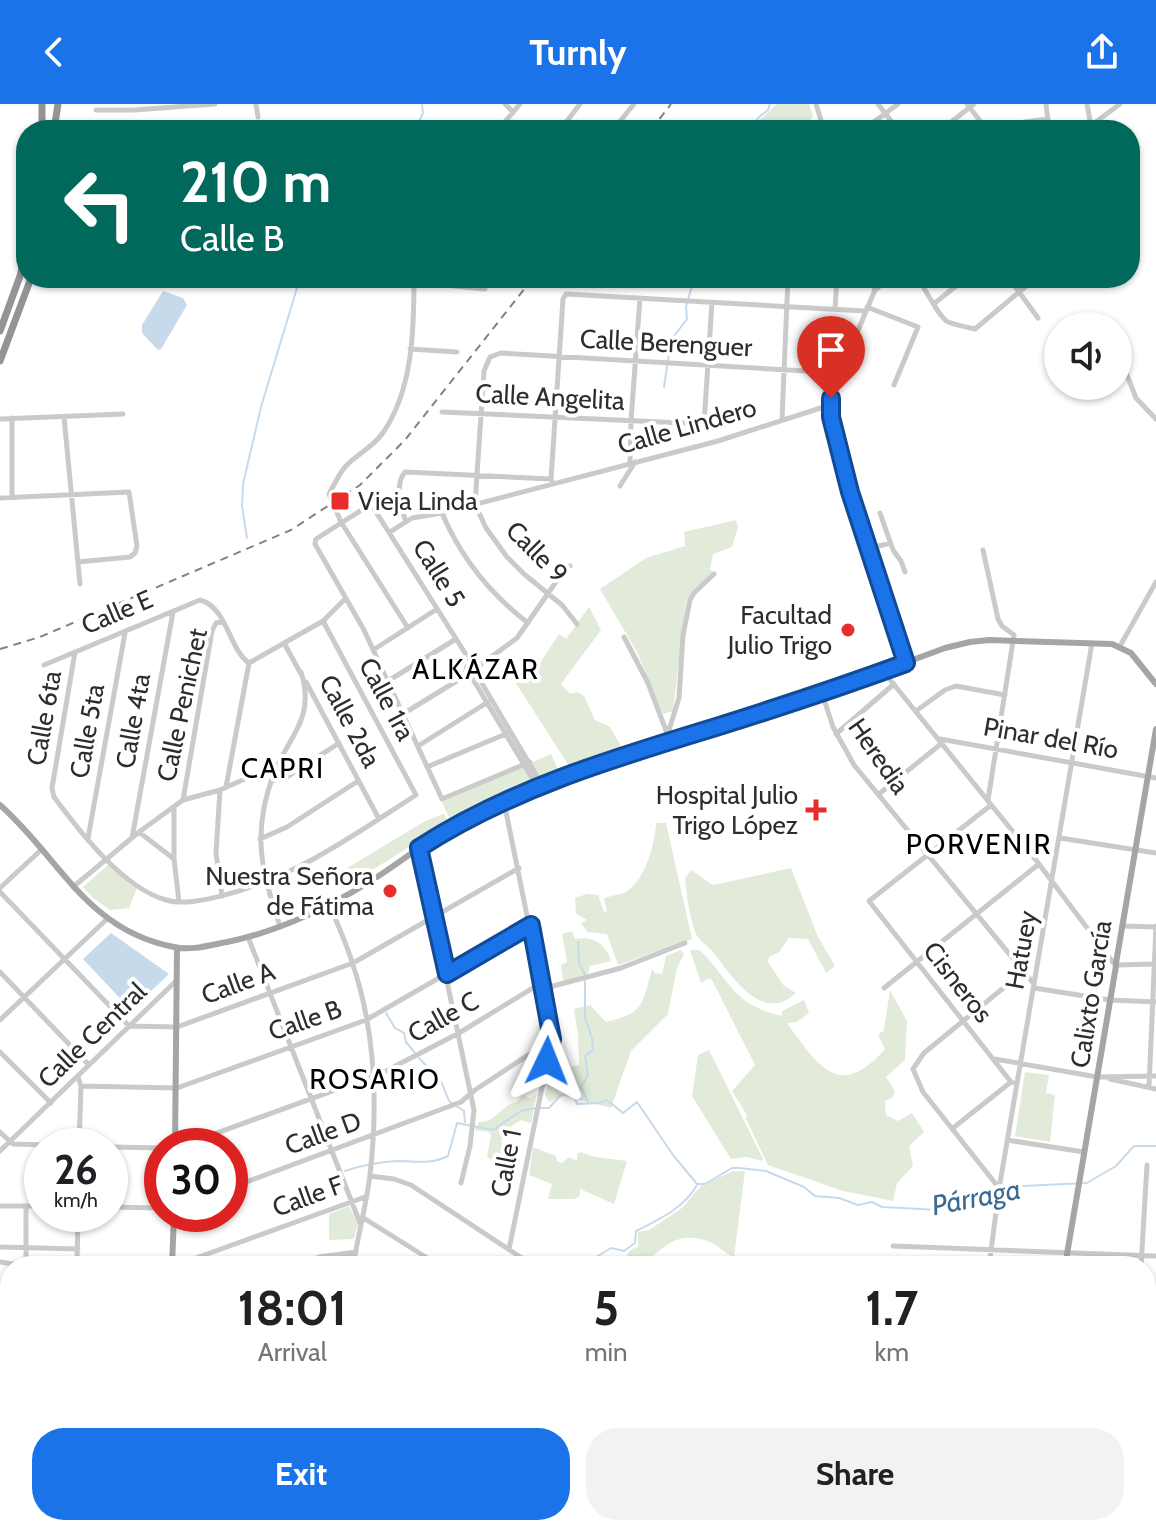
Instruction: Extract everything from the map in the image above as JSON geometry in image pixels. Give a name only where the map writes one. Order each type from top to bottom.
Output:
[{"type":"highway","points":[[0,331],[16,288]]},
{"type":"highway","points":[[0,361],[27,288]]},
{"type":"main road","points":[[0,805],[73,888],[107,919],[144,939],[177,948],[202,947],[248,937],[330,905],[464,820],[540,787],[669,737],[822,693],[970,642],[1093,642],[1120,646],[1131,653],[1156,684]]},
{"type":"main road","name":"Calixto García","points":[[1065,1256],[1135,850],[1153,777],[1156,729]]},
{"type":"main road","points":[[177,948],[178,1128]]},
{"type":"main road","points":[[173,1256],[174,1232]]},
{"type":"street","points":[[96,110],[215,104]]},
{"type":"street","points":[[256,104],[258,117]]},
{"type":"street","points":[[505,104],[513,112]]},
{"type":"street","points":[[506,120],[520,104]]},
{"type":"street","points":[[568,120],[580,104]]},
{"type":"street","points":[[621,120],[634,104]]},
{"type":"street","points":[[878,104],[890,120]]},
{"type":"street","points":[[876,120],[898,104]]},
{"type":"street","points":[[1040,120],[1048,119],[1046,104]]},
{"type":"street","points":[[1099,120],[1120,104]]},
{"type":"street","points":[[953,120],[970,105]]},
{"type":"street","points":[[408,628],[341,522],[329,494],[344,468],[381,436],[396,409],[406,378],[414,288]]},
{"type":"street","points":[[477,288],[485,289]]},
{"type":"street","points":[[782,419],[788,288]]},
{"type":"street","points":[[835,309],[836,288]]},
{"type":"street","points":[[878,288],[840,373],[830,405],[850,492],[906,663]]},
{"type":"street","points":[[925,288],[939,315],[946,321],[975,329],[1023,288]]},
{"type":"street","points":[[935,303],[954,288]]},
{"type":"street","points":[[1017,288],[1038,318]]},
{"type":"street","points":[[406,522],[400,504],[400,481],[405,472],[552,481],[565,295],[866,309],[918,327],[894,385]]},
{"type":"street","points":[[620,486],[633,462],[631,421],[640,298]]},
{"type":"street","points":[[709,365],[712,302]]},
{"type":"street","points":[[410,349],[457,352]]},
{"type":"street","name":"Calle Berenguer","points":[[480,414],[484,371],[490,357],[501,353],[840,373]]},
{"type":"street","name":"Calle Angelita","points":[[442,412],[704,424],[709,365]]},
{"type":"street","points":[[1132,388],[1136,398],[1156,419]]},
{"type":"street","name":"Calle Lindero","points":[[390,532],[416,516],[442,513],[552,481],[718,441],[830,405]]},
{"type":"street","points":[[0,419],[123,414]]},
{"type":"street","points":[[475,504],[480,414]]},
{"type":"street","points":[[64,417],[80,584]]},
{"type":"street","points":[[12,418],[12,497]]},
{"type":"street","points":[[0,498],[129,492],[137,546],[135,553],[130,557],[78,562]]},
{"type":"street","name":"Calle 5","points":[[341,522],[371,504],[475,665]]},
{"type":"street","name":"Calle 9","points":[[475,504],[490,534],[507,557],[562,605],[577,624]]},
{"type":"street","points":[[442,513],[457,545],[483,583],[528,623]]},
{"type":"street","points":[[880,513],[890,543],[905,572]]},
{"type":"street","points":[[341,522],[315,541],[373,650],[443,799],[527,763]]},
{"type":"street","points":[[868,549],[890,543]]},
{"type":"street","points":[[928,854],[989,803],[1014,635],[998,619],[983,550]]},
{"type":"street","points":[[540,787],[510,733],[467,668],[511,644],[567,568]]},
{"type":"street","points":[[669,737],[679,698],[683,635],[690,600],[714,574]]},
{"type":"street","points":[[1120,646],[1156,582]]},
{"type":"street","points":[[222,896],[216,853],[223,788],[249,663],[323,621],[346,598]]},
{"type":"street","name":"Calle E","points":[[44,665],[198,600],[206,601],[223,621]]},
{"type":"street","points":[[373,650],[437,609]]},
{"type":"street","name":"Calle 4ta","points":[[132,838],[173,611]]},
{"type":"street","points":[[223,621],[241,656],[249,663]]},
{"type":"street","name":"Calle Penichet","points":[[183,800],[213,628],[223,621]]},
{"type":"street","name":"Calle 1ra","points":[[323,621],[416,795],[379,819]]},
{"type":"street","name":"Calle 5ta","points":[[88,838],[125,632]]},
{"type":"street","points":[[624,637],[648,683],[669,737]]},
{"type":"street","points":[[388,681],[456,639]]},
{"type":"street","name":"Hatuey","points":[[990,1256],[1014,1083],[1021,1064],[1035,986],[1093,642]]},
{"type":"street","name":"Calle 2da","points":[[284,643],[379,819]]},
{"type":"street","name":"Calle 6ta","points":[[75,652],[52,791],[88,838]]},
{"type":"street","points":[[403,714],[472,675],[475,665]]},
{"type":"street","points":[[883,671],[1116,964],[1155,964]]},
{"type":"street","points":[[280,926],[265,884],[260,839],[271,781],[303,716],[306,694],[301,672]]},
{"type":"street","points":[[836,734],[894,684]]},
{"type":"street","points":[[916,711],[945,690],[956,686],[1005,695]]},
{"type":"street","name":"Heredia","points":[[822,693],[836,734],[854,765],[1035,986]]},
{"type":"street","points":[[418,746],[490,701]]},
{"type":"street","points":[[660,717],[674,717]]},
{"type":"street","points":[[427,767],[510,733]]},
{"type":"street","points":[[879,794],[940,741]]},
{"type":"street","name":"Pinar del Río","points":[[940,741],[996,748],[1153,777]]},
{"type":"street","points":[[271,781],[287,777],[339,743]]},
{"type":"street","points":[[73,888],[106,858],[183,800],[258,773],[275,771]]},
{"type":"street","points":[[260,839],[287,827],[358,781]]},
{"type":"street","name":"Calle 1","points":[[504,802],[552,1039],[509,1249]]},
{"type":"street","name":"Calle Penichet","points":[[174,806],[174,859],[179,902]]},
{"type":"street","points":[[88,838],[140,887],[167,901],[179,902],[222,896],[265,884],[325,855],[379,819]]},
{"type":"street","points":[[139,832],[174,859]]},
{"type":"street","points":[[1060,838],[1156,853]]},
{"type":"street","points":[[419,848],[471,1093],[472,1126],[467,1166],[461,1183]]},
{"type":"street","points":[[41,850],[0,890],[129,1026]]},
{"type":"street","name":"Cisneros","points":[[928,854],[869,901],[1014,1083]]},
{"type":"street","points":[[884,988],[1039,864]]},
{"type":"street","name":"Calle A","points":[[129,1026],[177,1027],[353,963],[519,868]]},
{"type":"street","points":[[330,905],[353,963],[366,1020],[373,1077],[370,1176],[355,1256]]},
{"type":"street","points":[[0,1020],[107,919]]},
{"type":"street","name":"Calle B","points":[[81,1086],[177,1088],[366,1020],[531,925]]},
{"type":"street","points":[[993,1059],[1153,1088],[1156,927],[1122,926]]},
{"type":"street","points":[[248,937],[361,1225]]},
{"type":"street","name":"Calle C","points":[[228,1128],[373,1077],[542,986],[581,979],[685,943]]},
{"type":"street","points":[[0,972],[89,1065]]},
{"type":"street","points":[[999,1189],[923,1092],[913,1069],[924,1053],[1023,972]]},
{"type":"street","name":"Calle Central","points":[[0,1151],[177,980]]},
{"type":"street","points":[[1035,986],[1110,1000],[1154,1002]]},
{"type":"street","name":"Calle D","points":[[248,1182],[461,1102],[552,1039]]},
{"type":"street","points":[[0,1052],[51,1103]]},
{"type":"street","points":[[1097,1077],[1153,1076]]},
{"type":"street","points":[[78,1077],[81,1086],[81,1128]]},
{"type":"street","points":[[953,1128],[1014,1083]]},
{"type":"street","points":[[0,1132],[9,1142],[24,1145]]},
{"type":"street","points":[[1007,1140],[1084,1152]]},
{"type":"street","points":[[1142,1255],[1147,1165]]},
{"type":"street","name":"Calle F","points":[[370,1176],[411,1185],[519,1256]]},
{"type":"street","name":"Calle F","points":[[201,1256],[366,1197]]},
{"type":"street","points":[[0,1206],[24,1206]]},
{"type":"street","points":[[362,1217],[424,1256]]},
{"type":"street","points":[[25,1232],[25,1256]]},
{"type":"street","points":[[78,1232],[78,1256]]},
{"type":"street","points":[[893,1246],[1156,1256]]},
{"type":"street","points":[[0,1247],[78,1249]]},
{"type":"street","points":[[326,1256],[356,1252]]},
{"type":"green space","points":[[777,104],[809,104],[813,116],[811,120],[760,120]]},
{"type":"green space","points":[[736,520],[738,527],[732,547],[713,554],[710,569],[714,574],[691,593],[686,602],[673,711],[663,714],[638,654],[600,589],[646,558],[685,546],[684,532]]},
{"type":"green space","points":[[589,607],[601,630],[561,684],[570,694],[577,692],[584,696],[595,720],[610,727],[621,746],[619,752],[571,769],[510,674],[529,664],[540,663],[559,634],[566,639]]},
{"type":"green space","points":[[551,754],[560,774],[451,822],[442,802]]},
{"type":"green space","points":[[444,814],[449,822],[350,884],[344,870],[427,820]]},
{"type":"green space","points":[[656,823],[666,823],[692,939],[618,965],[607,934],[587,932],[581,923],[587,920],[576,914],[575,898],[587,894],[598,895],[604,912],[607,911],[604,898],[624,893],[643,872],[654,841]]},
{"type":"green space","points":[[108,865],[137,888],[129,908],[110,910],[83,887]]},
{"type":"green space","points":[[791,868],[818,937],[835,966],[826,973],[808,939],[789,938],[779,952],[769,957],[768,962],[784,986],[796,993],[783,1001],[771,1003],[749,994],[698,937],[690,914],[685,878],[691,870],[713,885]]},
{"type":"green space","points":[[572,931],[575,939],[598,942],[611,961],[590,966],[588,974],[563,981],[561,965],[567,962],[562,934]]},
{"type":"green space","points":[[681,950],[684,954],[677,968],[668,1014],[631,1051],[611,1108],[564,1096],[549,1102],[545,1095],[549,1080],[559,1081],[558,1069],[579,1065],[574,1009],[590,1005],[606,1022],[628,1015],[640,1005],[652,969],[662,974],[666,956]]},
{"type":"green space","points":[[690,950],[699,950],[737,994],[767,1012],[782,1016],[782,1011],[804,1000],[809,1013],[797,1022],[787,1023],[820,1064],[830,1072],[842,1075],[855,1073],[869,1065],[885,1049],[878,1035],[884,1030],[890,990],[907,1021],[905,1060],[886,1077],[895,1091],[892,1098],[885,1101],[886,1115],[898,1121],[912,1113],[924,1132],[909,1146],[913,1166],[897,1183],[893,1201],[843,1191],[768,1165],[746,1119],[747,1115],[732,1091],[755,1065],[713,982],[710,978],[701,983]]},
{"type":"green space","points":[[709,1050],[762,1161],[746,1157],[731,1159],[692,1096],[698,1055]]},
{"type":"green space","points":[[1025,1072],[1049,1075],[1046,1093],[1055,1095],[1050,1142],[1015,1136]]},
{"type":"green space","points":[[537,1094],[531,1123],[521,1120],[511,1126],[501,1142],[505,1147],[504,1155],[490,1159],[487,1156],[491,1136],[489,1132],[475,1130],[479,1122],[490,1120],[523,1095],[529,1098]]},
{"type":"green space","points":[[533,1147],[556,1156],[557,1161],[562,1163],[569,1157],[577,1161],[580,1152],[627,1161],[614,1204],[580,1189],[580,1195],[575,1199],[548,1199],[552,1184],[529,1175]]},
{"type":"green space","points":[[733,1171],[745,1171],[734,1256],[711,1242],[697,1238],[680,1239],[666,1245],[653,1256],[627,1255],[638,1247],[638,1232],[649,1230],[682,1208],[701,1186]]},
{"type":"green space","points":[[349,1206],[358,1224],[354,1239],[329,1240],[329,1214]]},
{"type":"water","points":[[163,291],[183,298],[187,305],[158,350],[142,333],[142,325]]},
{"type":"water","points":[[111,933],[169,974],[131,1010],[83,959]]},
{"type":"waterway","points":[[420,120],[422,104]]},
{"type":"waterway","points":[[757,120],[770,104]]},
{"type":"waterway","points":[[247,538],[242,506],[243,484],[261,407],[297,288]]},
{"type":"waterway","points":[[664,387],[671,340],[687,319],[686,307],[691,288]]},
{"type":"waterway","points":[[578,942],[579,963],[585,975]]},
{"type":"waterway","points":[[585,981],[585,1018],[593,1050],[585,1056],[588,1075],[581,1087],[588,1102]]},
{"type":"waterway","points":[[386,1013],[395,1028],[404,1033],[406,1042],[415,1053]]},
{"type":"waterway","points":[[419,1058],[441,1081],[449,1101],[464,1111],[465,1122]]},
{"type":"waterway","points":[[345,1171],[384,1162],[441,1159],[448,1156],[457,1123],[493,1130],[518,1113],[549,1108],[561,1095],[573,1093],[577,1104],[607,1100],[623,1113],[637,1102],[697,1184]]},
{"type":"waterway","name":"Párraga","points":[[1002,1194],[1022,1186],[1087,1183],[1116,1166],[1134,1146],[1156,1146]]},
{"type":"waterway","name":"Párraga","points":[[697,1184],[705,1184],[732,1168],[739,1168],[766,1171],[804,1187],[815,1196],[839,1198],[858,1205],[872,1202],[882,1207],[940,1210],[996,1197]]},
{"type":"waterway","points":[[598,1256],[611,1248],[624,1251],[635,1243],[636,1231],[678,1206],[697,1185]]},
{"type":"railway","points":[[659,120],[671,104]]},
{"type":"railway","points":[[0,649],[40,637],[291,530],[360,485],[405,440],[525,288]]},
{"type":"place","name":"Vieja Linda","points":[[340,501]]},
{"type":"place","name":"Facultad Julio Trigo","points":[[848,630]]},
{"type":"place","name":"Hospital Julio Trigo López","points":[[816,810]]},
{"type":"place","name":"Nuestra Señora de Fátima","points":[[390,891]]},
{"type":"district","name":"ALKÁZAR","points":[[476,669]]},
{"type":"district","name":"CAPRI","points":[[283,768]]},
{"type":"district","name":"PORVENIR","points":[[979,844]]},
{"type":"district","name":"ROSARIO","points":[[375,1079]]},
{"type":"route","points":[[547,1061],[552,1039],[531,925],[447,974],[419,848],[464,820],[588,767],[766,712],[906,663],[850,492],[831,417],[831,398]]}]
